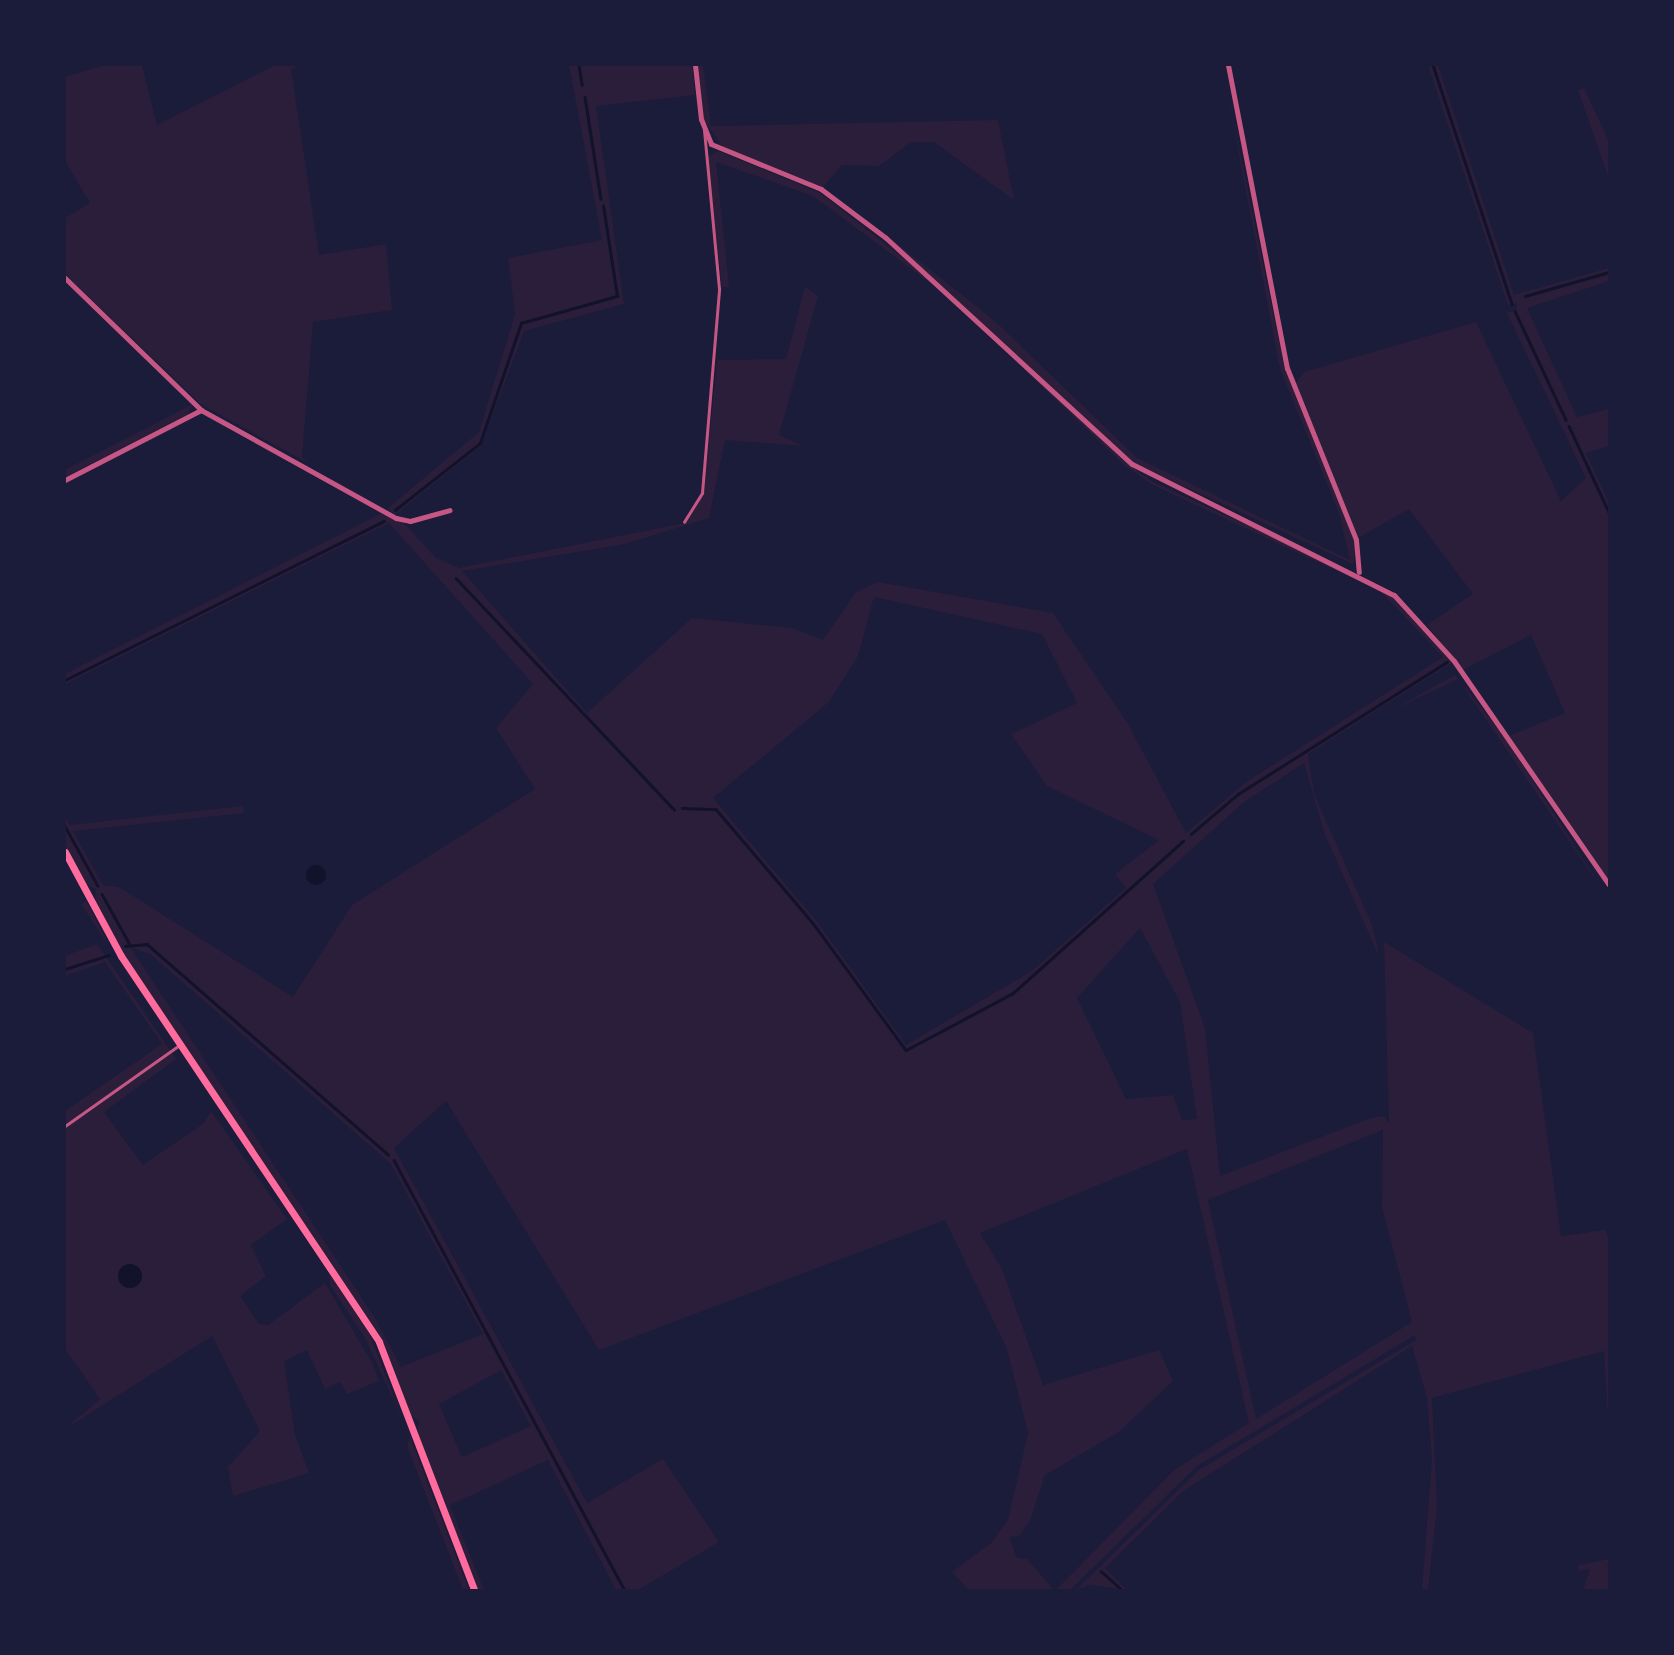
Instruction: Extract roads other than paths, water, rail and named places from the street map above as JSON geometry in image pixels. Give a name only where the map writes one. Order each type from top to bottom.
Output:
[{"type":"main road","points":[[65,852],[121,956],[379,1342],[474,1590]]},
{"type":"street","points":[[695,65],[704,131],[735,158],[821,189],[886,238],[1132,464],[1359,572],[1394,595],[1454,661],[1609,885]]},
{"type":"street","points":[[1228,65],[1287,368],[1356,540],[1359,572]]},
{"type":"street","points":[[65,278],[201,410],[396,518],[410,521],[450,510]]},
{"type":"street","points":[[65,480],[201,410]]},
{"type":"lane","points":[[684,522],[702,493],[719,289],[704,131]]},
{"type":"lane","points":[[65,1126],[180,1044]]},
{"type":"waterway","points":[[579,65],[582,85]]},
{"type":"waterway","points":[[1433,65],[1512,304]]},
{"type":"waterway","points":[[585,97],[601,199]]},
{"type":"waterway","points":[[395,510],[480,443],[521,323],[617,296],[603,206]]},
{"type":"waterway","points":[[1525,296],[1609,272]]},
{"type":"waterway","points":[[1515,311],[1566,420]]},
{"type":"waterway","points":[[1569,426],[1609,512]]},
{"type":"waterway","points":[[65,680],[384,521]]},
{"type":"waterway","points":[[456,578],[674,809]]},
{"type":"waterway","points":[[1191,834],[1238,794],[1447,662]]},
{"type":"waterway","points":[[682,808],[716,809],[813,923],[906,1050],[1013,993],[1183,841]]},
{"type":"waterway","points":[[65,826],[98,886]]},
{"type":"waterway","points":[[102,894],[129,943]]},
{"type":"waterway","points":[[125,946],[147,944],[388,1154]]},
{"type":"waterway","points":[[65,969],[109,955]]},
{"type":"waterway","points":[[394,1160],[625,1590]]},
{"type":"waterway","points":[[1101,1571],[1122,1590]]}]
